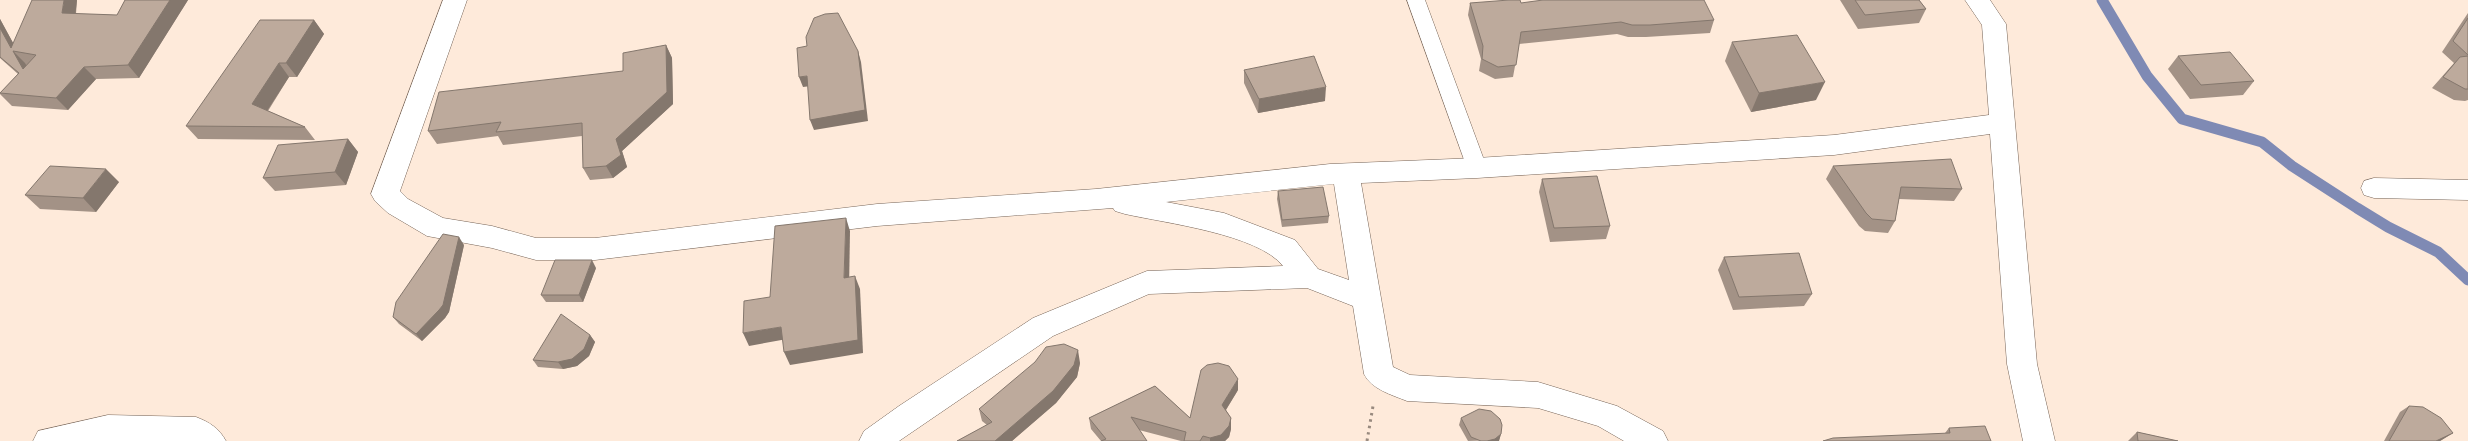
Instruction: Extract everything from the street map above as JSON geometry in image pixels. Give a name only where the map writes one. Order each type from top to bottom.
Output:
[{"type":"street","points":[[455,0],[385,194],[398,206],[437,228],[492,237],[536,249],[595,249],[877,215],[1096,199],[1346,173],[1477,168],[1834,145],[2002,123]]},
{"type":"street","points":[[1977,0],[1994,24],[2022,364],[2038,441]]},
{"type":"street","points":[[1346,173],[1365,298],[1379,374],[1407,388],[1538,395],[1606,415],[1652,441]]},
{"type":"street","points":[[2374,188],[2468,190]]},
{"type":"street","points":[[1096,199],[1224,224],[1285,248],[1308,276]]},
{"type":"street","points":[[875,441],[910,415],[1043,327],[1147,283],[1308,276],[1365,298]]},
{"type":"street","points":[[49,441],[108,429],[196,431],[210,441]]},
{"type":"lane","points":[[1416,0],[1477,168]]},
{"type":"building","points":[[32,0],[64,0],[62,13],[117,15],[125,0],[170,0],[128,65],[84,67],[56,98],[0,93],[19,73],[0,57],[0,28],[11,48]],"holes":[[[13,51],[36,55],[23,69]]]},
{"type":"building","points":[[1520,0],[1521,3],[1543,0],[1704,0],[1714,20],[1650,25],[1632,25],[1621,22],[1521,32],[1516,65],[1498,67],[1482,59],[1483,46],[1470,3]]},
{"type":"building","points":[[1855,0],[1919,0],[1926,9],[1865,15]]},
{"type":"building","points":[[838,13],[858,51],[865,110],[810,120],[807,76],[799,77],[797,48],[807,46],[806,37],[814,18],[825,14]]},
{"type":"building","points":[[2468,18],[2468,55],[2453,41]]},
{"type":"building","points":[[260,20],[314,20],[286,63],[279,63],[252,104],[305,127],[186,126]]},
{"type":"building","points":[[1797,35],[1825,82],[1759,93],[1732,42]]},
{"type":"building","points":[[666,45],[667,92],[616,139],[621,155],[606,166],[583,168],[582,123],[496,132],[501,122],[428,131],[439,92],[623,71],[623,53]]},
{"type":"building","points":[[2230,52],[2254,81],[2201,85],[2178,56]]},
{"type":"building","points":[[1314,56],[1326,87],[1259,99],[1244,70]]},
{"type":"building","points":[[2468,56],[2468,89],[2465,89],[2443,77],[2460,57]]},
{"type":"building","points":[[348,139],[335,172],[263,178],[278,145]]},
{"type":"building","points":[[1951,159],[1962,189],[1901,187],[1895,221],[1872,219],[1833,166]]},
{"type":"building","points":[[50,166],[106,169],[83,198],[25,195]]},
{"type":"building","points":[[1597,176],[1610,226],[1554,228],[1542,179]]},
{"type":"building","points":[[1323,187],[1329,216],[1282,220],[1278,191]]},
{"type":"building","points":[[846,218],[844,278],[855,276],[858,340],[784,352],[781,327],[743,333],[744,301],[770,297],[775,226]]},
{"type":"building","points":[[443,234],[459,237],[443,305],[416,334],[393,317],[396,302]]},
{"type":"building","points":[[1799,253],[1812,294],[1739,297],[1724,257]]},
{"type":"building","points":[[555,260],[592,260],[579,295],[541,295]]},
{"type":"building","points":[[561,314],[590,335],[584,349],[572,359],[558,362],[533,360]]},
{"type":"building","points":[[1064,344],[1078,350],[1074,365],[1053,391],[995,441],[957,441],[992,422],[979,409],[1035,362],[1046,347]]},
{"type":"building","points":[[1218,363],[1229,366],[1238,379],[1222,405],[1231,418],[1229,426],[1221,435],[1210,438],[1203,436],[1200,441],[1184,441],[1186,432],[1131,417],[1147,441],[1101,441],[1106,439],[1089,418],[1155,386],[1190,418],[1201,370],[1207,365]]},
{"type":"building","points":[[2409,406],[2423,407],[2441,418],[2453,433],[2436,441],[2389,441]]},
{"type":"building","points":[[1479,409],[1491,411],[1500,419],[1502,425],[1501,434],[1495,439],[1481,441],[1471,437],[1461,418]]},
{"type":"building","points":[[1985,426],[1991,441],[1823,441],[1833,438],[1950,433],[1949,428]]},
{"type":"building","points":[[2137,432],[2178,441],[2138,441]]},
{"type":"waterway","points":[[2102,0],[2147,76],[2182,119],[2262,142],[2292,166],[2357,208],[2388,227],[2438,252],[2468,280]]}]
